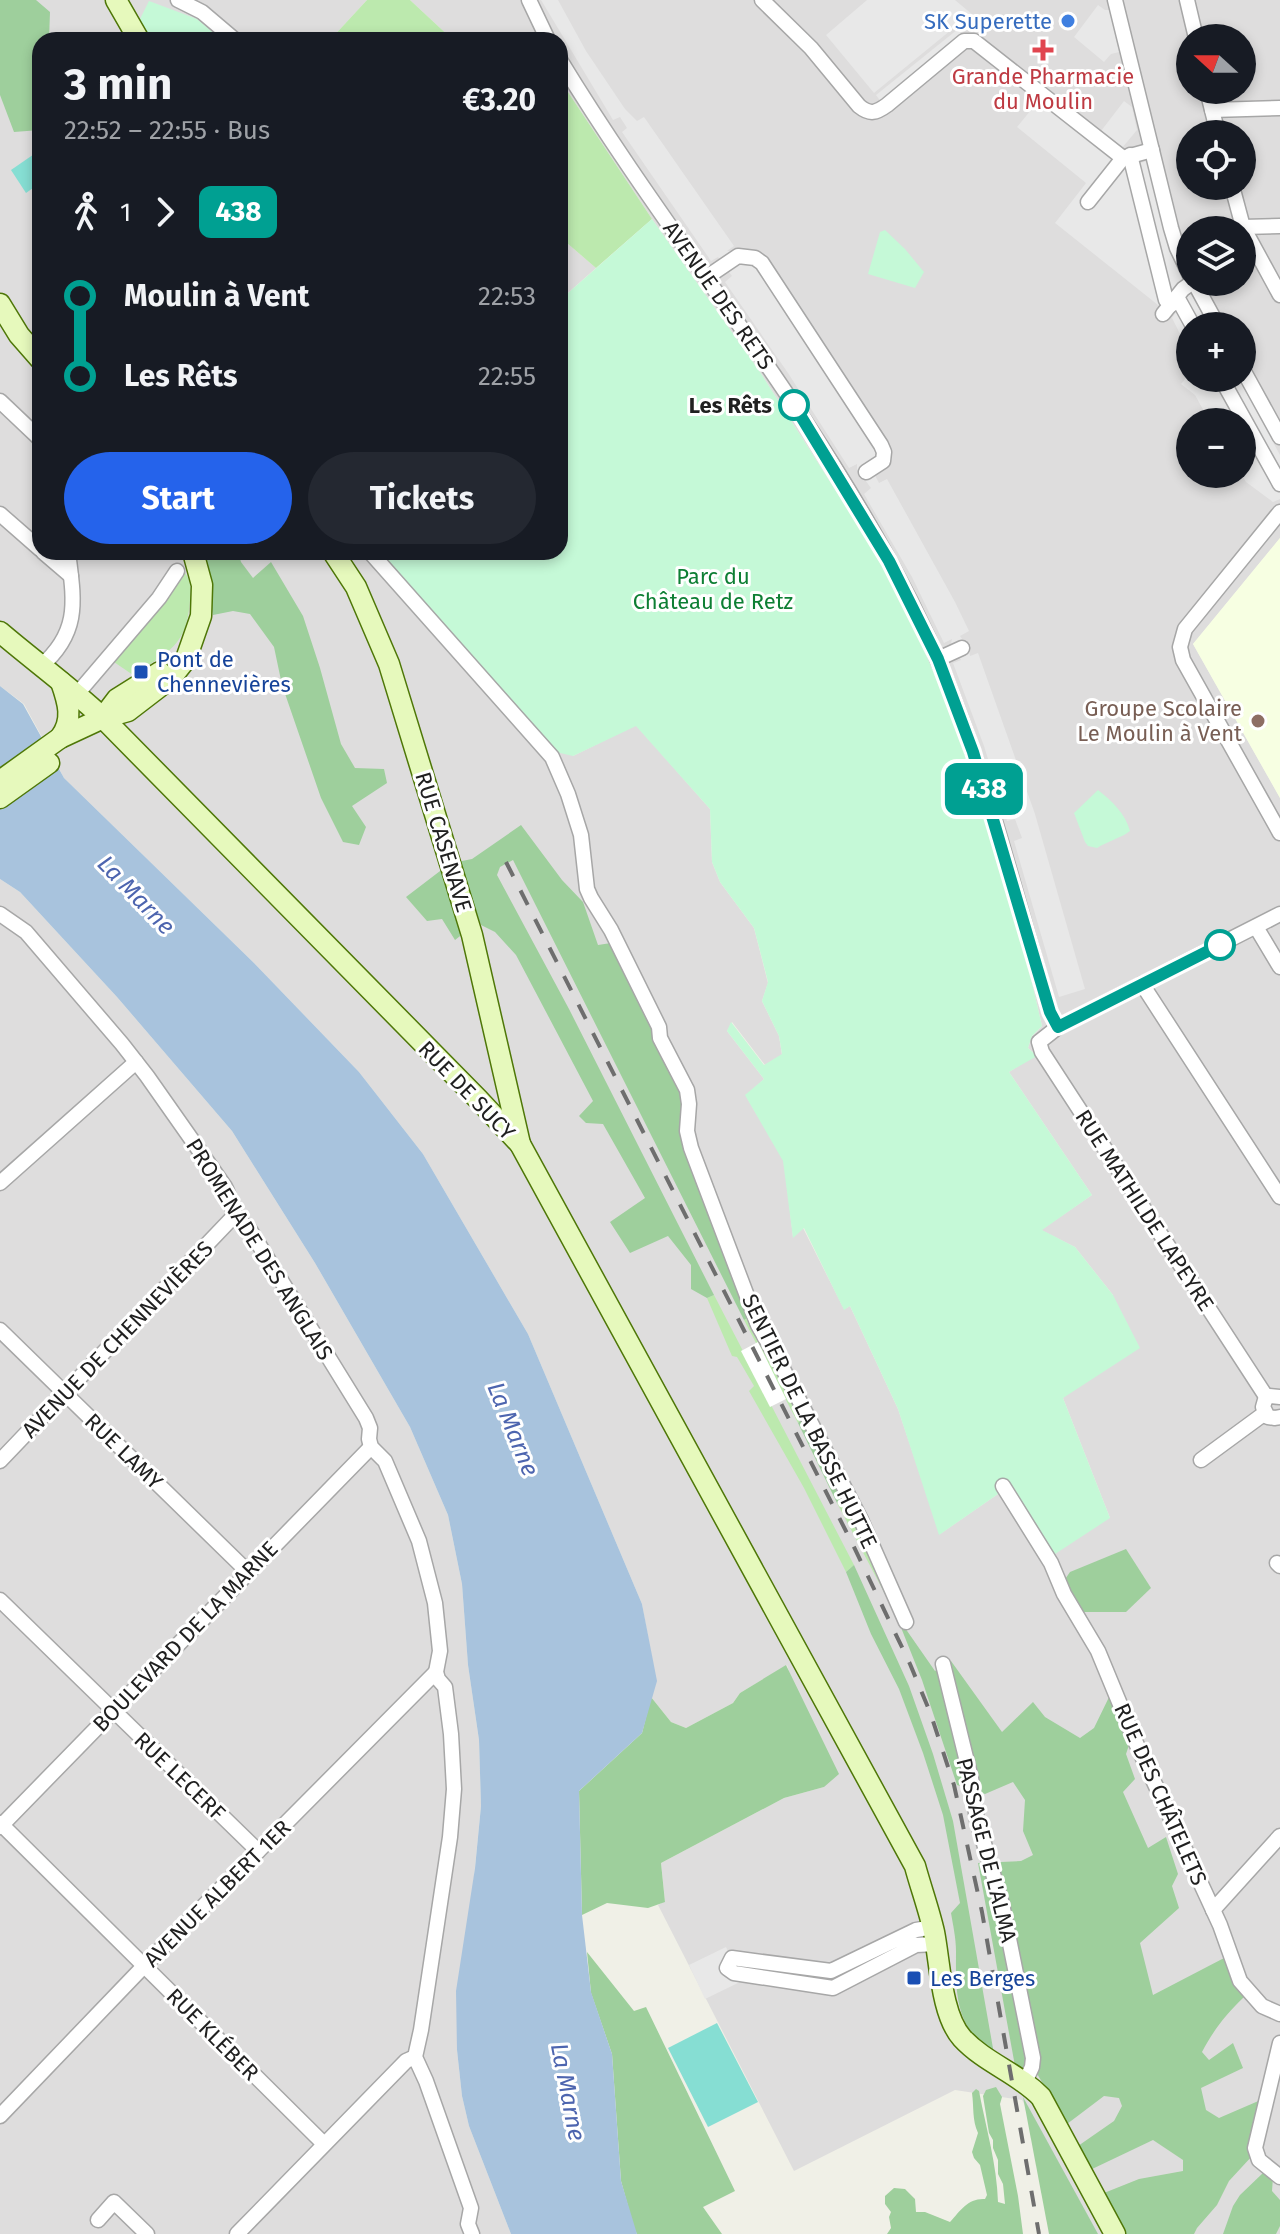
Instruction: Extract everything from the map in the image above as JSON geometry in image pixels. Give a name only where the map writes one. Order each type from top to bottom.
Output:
[{"type":"main road","points":[[116,0],[134,32]]},
{"type":"main road","points":[[0,304],[32,350]]},
{"type":"main road","points":[[0,781],[103,718],[128,711],[164,684],[186,659],[201,616],[202,585],[195,560]]},
{"type":"main road","name":"RUE CASENAVE","points":[[338,560],[356,587],[389,664],[472,935],[520,1144]]},
{"type":"main road","name":"RUE DE SUCY","points":[[0,632],[103,718],[520,1144],[915,1866],[934,1935],[951,2019],[959,2034],[972,2049],[1025,2082],[1041,2097],[1115,2234]]},
{"type":"main road","points":[[0,798],[65,743],[69,688]]},
{"type":"street","points":[[178,0],[202,12],[226,32]]},
{"type":"street","points":[[529,0],[544,32]]},
{"type":"street","points":[[762,0],[811,48],[866,112],[875,113],[964,41],[974,41],[1126,156],[1166,300],[1178,312]]},
{"type":"street","points":[[1115,0],[1176,244]]},
{"type":"street","points":[[1187,0],[1193,24]]},
{"type":"street","name":"AVENUE DES RETS","points":[[568,72],[620,153],[778,379],[889,561],[938,659],[973,752],[1050,1012],[1058,1027]]},
{"type":"street","points":[[1210,104],[1214,120]]},
{"type":"street","points":[[1212,110],[1280,108]]},
{"type":"street","points":[[1088,202],[1126,156],[1152,150]]},
{"type":"street","points":[[1256,227],[1280,226]]},
{"type":"street","points":[[1256,251],[1280,295]]},
{"type":"street","points":[[707,277],[738,256],[755,258],[762,263],[881,445],[883,461],[866,472]]},
{"type":"street","points":[[1170,305],[1177,296]]},
{"type":"street","points":[[1229,392],[1280,484]]},
{"type":"street","points":[[1255,392],[1280,437]]},
{"type":"street","points":[[0,401],[32,431]]},
{"type":"street","points":[[1280,512],[1185,629],[1180,647],[1183,660],[1280,833]]},
{"type":"street","points":[[0,514],[32,541]]},
{"type":"street","points":[[53,560],[71,576]]},
{"type":"street","points":[[40,667],[58,652],[68,631],[74,599],[69,560]]},
{"type":"street","name":"SENTIER DE LA BASSE HUTTE","points":[[377,560],[552,757],[581,835],[587,889],[627,961],[659,1027],[660,1038],[687,1090],[687,1131],[691,1148],[758,1325],[861,1520],[906,1622]]},
{"type":"street","points":[[69,688],[159,598],[177,571]]},
{"type":"street","points":[[938,659],[962,648]]},
{"type":"street","name":"PROMENADE DES ANGLAIS","points":[[0,914],[26,932],[136,1062],[225,1187],[234,1216],[248,1227],[366,1418],[371,1447],[385,1461],[419,1541],[435,1603],[440,1651],[436,1672],[445,1687],[454,1789],[450,1837],[415,2057]]},
{"type":"street","points":[[1058,1027],[1280,914]]},
{"type":"street","points":[[1256,927],[1280,967]]},
{"type":"street","points":[[1142,984],[1280,1197]]},
{"type":"street","name":"RUE MATHILDE LAPEYRE","points":[[1058,1027],[1041,1039],[1039,1047],[1273,1406]]},
{"type":"street","points":[[0,1183],[136,1062]]},
{"type":"street","name":"AVENUE DE CHENNEVIÈRES","points":[[0,1461],[234,1216]]},
{"type":"street","name":"RUE LAMY","points":[[0,1330],[248,1572]]},
{"type":"street","points":[[1201,1460],[1273,1406]]},
{"type":"street","name":"BOULEVARD DE LA MARNE","points":[[1,1825],[371,1447]]},
{"type":"street","name":"RUE DES CHÂTELETS","points":[[1003,1486],[1051,1563],[1064,1594],[1098,1651],[1136,1743],[1213,1910],[1240,1981],[1262,2006],[1280,2014]]},
{"type":"street","name":"RUE LECERF","points":[[0,1600],[258,1851]]},
{"type":"street","name":"PASSAGE DE L'ALMA","points":[[943,1664],[971,1778],[977,1820],[1006,1919],[1033,2058],[1025,2082]]},
{"type":"street","name":"AVENUE ALBERT 1ER","points":[[0,2116],[436,1672]]},
{"type":"street","name":"RUE KLÉBER","points":[[1,1825],[323,2143]]},
{"type":"street","points":[[1213,1910],[1280,1836]]},
{"type":"street","points":[[916,1930],[934,1935],[833,1988],[734,1973],[727,1968],[732,1958],[831,1971],[916,1930]]},
{"type":"street","points":[[1280,2043],[1255,2148],[1259,2160],[1280,2177]]},
{"type":"street","points":[[237,2234],[323,2143],[406,2061],[415,2057],[471,2208],[468,2232]]},
{"type":"street","points":[[98,2220],[114,2202],[147,2234]]},
{"type":"shaded area","points":[[0,0],[367,0],[337,32],[212,32],[197,19],[167,32],[32,32],[32,560],[375,560],[573,756],[636,725],[710,809],[712,862],[720,882],[754,928],[768,983],[762,1001],[779,1036],[782,1055],[765,1065],[732,1022],[727,1031],[764,1079],[746,1096],[784,1161],[793,1237],[803,1228],[844,1309],[850,1306],[898,1409],[940,1534],[1011,1485],[1110,1518],[1063,1398],[1113,1295],[1075,1247],[1041,1230],[1092,1195],[1009,1072],[1036,1055],[1028,1048],[1032,1036],[1042,1026],[1020,931],[960,737],[909,613],[882,563],[760,372],[652,219],[568,92],[568,32],[444,32],[410,0],[1280,0],[1280,538],[1193,644],[1280,798],[1280,2234],[1097,2234],[1022,2100],[955,2090],[794,2171],[658,1905],[665,1901],[661,1863],[784,1798],[824,1787],[787,1665],[740,1693],[733,1703],[686,1728],[671,1722],[651,1697],[656,1681],[642,1604],[528,1334],[423,1154],[359,1072],[254,963],[64,778],[24,704],[0,686]]},
{"type":"shaded area","points":[[541,0],[558,0],[586,51],[625,109],[637,121],[644,117],[734,246],[727,251],[735,251],[756,264],[878,447],[879,455],[869,464],[879,483],[887,479],[955,602],[969,631],[960,636],[967,641],[970,656],[978,653],[1035,814],[1085,989],[1059,997],[1014,841],[1022,838],[1015,819],[1007,821],[984,746],[953,663],[961,660],[951,643],[952,639],[944,643],[912,577],[864,494],[871,488],[857,469],[857,464],[849,468],[725,282],[732,276],[718,257],[711,261],[622,132],[627,128],[620,117],[613,120],[568,45],[568,32],[560,32]]},
{"type":"shaded area","points":[[867,0],[955,0],[973,15],[961,30],[956,26],[874,93],[826,35]]},
{"type":"shaded area","points":[[1098,5],[1109,10],[1119,52],[1111,54],[1104,62],[1074,37]]},
{"type":"shaded area","points":[[958,29],[963,36],[881,102],[876,95]]},
{"type":"shaded area","points":[[1040,99],[1124,168],[1147,161],[1176,265],[1176,291],[1163,309],[1055,223],[1086,183],[1017,127]]},
{"type":"shaded area","points":[[1124,101],[1132,107],[1137,130],[1122,148],[1101,131]]},
{"type":"shaded area","points":[[32,156],[32,189],[26,193],[11,170]]},
{"type":"shaded area","points":[[568,244],[596,268],[568,293]]},
{"type":"shaded area","points":[[1187,296],[1192,296],[1201,312],[1176,312]]},
{"type":"shaded area","points":[[1191,392],[1246,392],[1254,408],[1202,408]]},
{"type":"shaded area","points":[[1256,411],[1280,455],[1280,499],[1273,502],[1254,488]]},
{"type":"shaded area","name":"Groupe Scolaire Le Moulin à Vent","points":[[1280,538],[1280,798],[1193,644]]},
{"type":"shaded area","points":[[0,879],[20,892],[117,997],[232,1131],[315,1263],[410,1427],[448,1515],[462,1584],[468,1665],[479,1740],[481,1806],[457,2050],[469,2126],[511,2234],[0,2234]]},
{"type":"shaded area","points":[[726,1947],[742,1981],[705,1999],[689,1965]]},
{"type":"shaded area","points":[[717,2023],[758,2102],[708,2127],[668,2048]]},
{"type":"green space","points":[[0,0],[36,0],[50,12],[49,32],[32,32],[32,131],[14,132],[0,95]]},
{"type":"green space","points":[[367,0],[410,0],[444,32],[337,32]]},
{"type":"green space","points":[[149,1],[197,19],[212,32],[144,32],[139,21]]},
{"type":"green space","points":[[568,92],[652,219],[596,268],[568,244]]},
{"type":"green space","name":"Parc du Château de Retz","points":[[652,219],[760,372],[882,563],[909,613],[960,737],[1020,931],[1042,1026],[1032,1036],[1028,1048],[1037,1056],[1009,1072],[1092,1195],[1042,1230],[1075,1247],[1113,1295],[1140,1348],[1063,1398],[1110,1518],[1052,1556],[1011,1485],[939,1535],[898,1409],[850,1306],[844,1310],[804,1228],[793,1238],[783,1161],[745,1095],[764,1079],[727,1031],[731,1022],[764,1065],[782,1054],[779,1036],[762,1001],[768,982],[754,928],[720,882],[712,862],[710,809],[636,726],[573,756],[556,752],[375,560],[568,560],[568,293]]},
{"type":"green space","points":[[885,230],[924,272],[915,288],[868,274],[880,232]]},
{"type":"green space","points":[[204,560],[240,560],[253,578],[271,562],[303,616],[341,744],[355,768],[384,769],[387,783],[352,806],[366,827],[359,845],[343,842],[321,798],[282,685],[274,647],[250,614],[233,611],[213,615]]},
{"type":"green space","points":[[184,571],[190,588],[185,628],[174,646],[133,675],[114,662]]},
{"type":"green space","points":[[1098,790],[1117,808],[1130,831],[1097,848],[1085,842],[1074,813]]},
{"type":"green space","points":[[521,825],[562,880],[583,902],[598,945],[611,943],[649,1018],[659,1053],[681,1091],[687,1152],[749,1317],[744,1320],[513,860],[500,867],[497,875],[569,1009],[714,1295],[707,1298],[691,1289],[691,1265],[668,1236],[630,1253],[610,1222],[645,1198],[603,1124],[586,1123],[579,1116],[593,1101],[516,955],[495,932],[481,925],[457,862],[472,859]]},
{"type":"green space","points":[[444,868],[464,933],[455,940],[442,919],[427,921],[406,897]]},
{"type":"green space","points":[[714,1295],[854,1565],[846,1572],[804,1488],[749,1391],[754,1386],[737,1357],[732,1356],[707,1298]]},
{"type":"green space","points":[[749,1317],[802,1419],[798,1423],[744,1320]]},
{"type":"green space","points":[[802,1419],[834,1475],[843,1501],[837,1503],[798,1423]]},
{"type":"green space","points":[[843,1501],[864,1539],[896,1615],[837,1503]]},
{"type":"green space","points":[[1126,1549],[1151,1588],[1126,1612],[1076,1612],[1061,1585],[1070,1572]]},
{"type":"green space","points":[[854,1565],[909,1686],[953,1821],[994,2054],[975,2037],[960,2007],[951,1913],[960,1903],[943,1815],[899,1689],[871,1634],[846,1572]]},
{"type":"green space","points":[[896,1615],[935,1671],[951,1661],[1002,1732],[1033,1702],[1045,1717],[1080,1738],[1094,1728],[1112,1691],[1130,1742],[1126,1754],[1135,1779],[1123,1792],[1148,1848],[1166,1837],[1178,1874],[1172,1886],[1179,1908],[1140,1943],[1153,1995],[1226,1957],[1233,1979],[1244,1997],[1220,2023],[1202,2052],[1209,2060],[1233,2043],[1243,2068],[1201,2088],[1206,2110],[1219,2118],[1263,2099],[1253,2155],[1229,2181],[1217,2205],[1194,2234],[1126,2234],[1104,2193],[1139,2179],[1183,2171],[1183,2160],[1153,2140],[1090,2170],[1078,2146],[1114,2121],[1122,2106],[1119,2098],[1104,2096],[1067,2124],[1036,2072],[1015,2066],[978,1863],[1021,1861],[1033,1855],[1023,1831],[1025,1800],[1013,1782],[985,1794],[957,1785],[922,1680]]},
{"type":"green space","points":[[786,1665],[839,1774],[824,1787],[784,1798],[661,1863],[665,1902],[648,1908],[607,1903],[582,1915],[579,1791],[642,1733],[651,1697],[671,1722],[686,1728],[733,1703],[740,1693]]},
{"type":"green space","points":[[587,1952],[634,2011],[646,2007],[735,2191],[703,2207],[722,2234],[637,2234],[634,2228],[621,2181],[612,2054],[591,1993]]},
{"type":"green space","points":[[996,2087],[1002,2097],[1000,2104],[1023,2234],[887,2234],[891,2228],[891,2212],[885,2204],[885,2196],[894,2188],[905,2189],[915,2199],[916,2212],[925,2212],[950,2222],[969,2203],[985,2199],[987,2195],[980,2165],[972,2152],[978,2133],[972,2093],[976,2089],[991,2146],[998,2202],[1005,2204],[983,2096],[986,2090]]},
{"type":"green space","points":[[1023,2097],[1098,2234],[1049,2234]]},
{"type":"green space","points":[[1264,2172],[1273,2177],[1272,2191],[1280,2200],[1280,2226],[1276,2234],[1223,2234],[1240,2195]]},
{"type":"water","name":"La Marne","points":[[0,686],[23,704],[64,778],[254,963],[359,1072],[423,1154],[528,1334],[642,1604],[657,1681],[642,1733],[579,1791],[582,1915],[591,1992],[612,2054],[621,2181],[637,2234],[511,2234],[469,2126],[457,2050],[456,1991],[481,1806],[479,1740],[468,1665],[462,1584],[448,1515],[410,1427],[315,1263],[232,1131],[117,997],[20,892],[0,879]]},
{"type":"pier","points":[[758,1342],[786,1399],[770,1407],[741,1351]]},
{"type":"railway","points":[[506,862],[853,1545],[930,1712],[954,1785],[982,1912],[1039,2234]]},
{"type":"bus line","name":"438","points":[[794,405],[889,561],[938,659],[973,752],[1050,1012],[1058,1027],[1220,945]]},
{"type":"place","name":"SK Superette","points":[[1068,21]]},
{"type":"place","name":"Grande Pharmacie du Moulin","points":[[1043,50]]},
{"type":"place","name":"Les Rêts","points":[[794,405]]},
{"type":"place","name":"Pont de Chennevières","points":[[141,672]]},
{"type":"place","name":"Groupe Scolaire Le Moulin à Vent","points":[[1258,721]]},
{"type":"place","name":"Les Berges","points":[[914,1978]]}]
